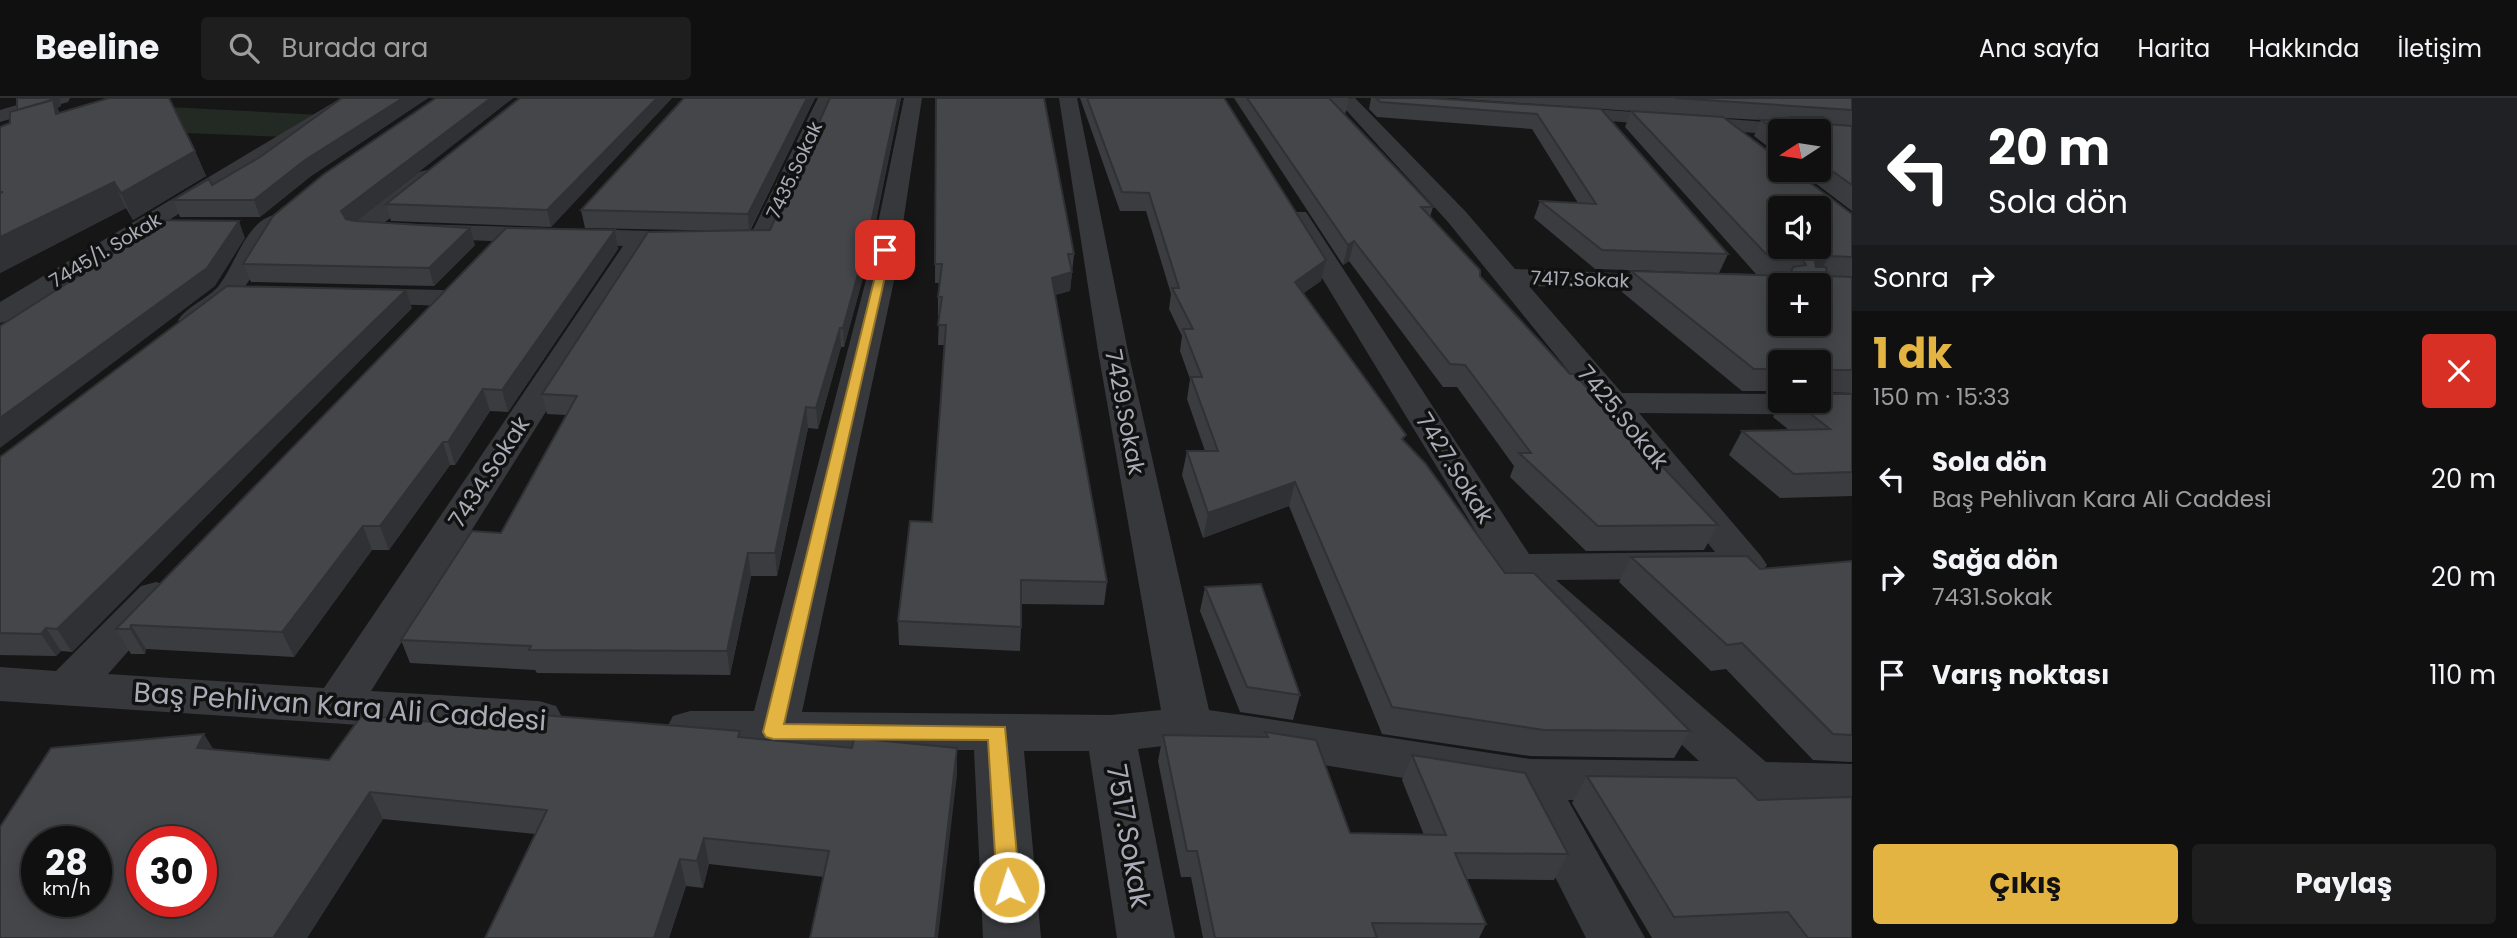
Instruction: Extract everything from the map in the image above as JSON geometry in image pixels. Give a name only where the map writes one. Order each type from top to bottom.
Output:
[{"type":"street","points":[[0,116],[61,98]]},
{"type":"street","name":"7445/1. Sokak","points":[[0,314],[354,98]]},
{"type":"street","name":"7435.Sokak","points":[[641,239],[760,242],[827,98]]},
{"type":"street","points":[[773,732],[881,276],[913,98]]},
{"type":"street","name":"7429.Sokak","points":[[1068,98],[1113,351],[1188,725]]},
{"type":"street","points":[[1333,98],[1358,99]]},
{"type":"street","points":[[1558,98],[1592,115],[1618,135]]},
{"type":"street","points":[[1640,98],[1676,121]]},
{"type":"street","name":"7425.Sokak","points":[[1358,99],[1747,565],[1517,567]]},
{"type":"street","points":[[1752,104],[1779,119]]},
{"type":"street","points":[[0,133],[80,110]]},
{"type":"street","points":[[1531,111],[1768,128]]},
{"type":"street","points":[[1721,124],[1754,150]]},
{"type":"street","points":[[447,161],[361,229],[641,239]]},
{"type":"street","name":"7427.Sokak","points":[[1281,192],[1517,567],[1754,782]]},
{"type":"street","points":[[173,335],[241,294],[253,228],[295,205]]},
{"type":"street","points":[[559,237],[578,216]]},
{"type":"street","points":[[143,227],[184,228]]},
{"type":"street","points":[[413,328],[502,236]]},
{"type":"street","name":"7434.Sokak","points":[[337,706],[641,239]]},
{"type":"street","name":"7417.Sokak","points":[[1507,277],[1739,275],[1768,283]]},
{"type":"street","points":[[324,296],[442,298]]},
{"type":"street","points":[[1611,403],[1852,405]]},
{"type":"street","points":[[67,688],[183,568]]},
{"type":"street","name":"Baş Pehlivan Kara Ali Caddesi","points":[[0,684],[588,723]]},
{"type":"street","points":[[644,726],[773,732],[1111,733],[1188,725],[1530,779],[1852,784]]},
{"type":"street","points":[[998,733],[1012,938]]},
{"type":"street","name":"7517.Sokak","points":[[1111,733],[1146,938]]},
{"type":"street","points":[[1530,779],[1616,938]]},
{"type":"shaded area","points":[[148,106],[321,115],[286,137],[83,129]]},
{"type":"building","points":[[17,98],[58,98],[17,110]]},
{"type":"building","points":[[109,98],[169,98],[195,151],[121,193],[114,182],[0,237],[0,193],[3,192],[0,192],[0,127],[10,123],[10,112],[53,100],[56,114]]},
{"type":"building","points":[[342,98],[403,98],[305,160],[254,200],[173,200],[209,179],[212,185],[260,157]]},
{"type":"building","points":[[436,98],[491,98],[341,211],[346,219],[355,221],[470,228],[429,268],[243,264],[273,216],[324,174]]},
{"type":"building","points":[[520,98],[657,98],[547,210],[386,204]]},
{"type":"building","points":[[684,98],[807,98],[748,214],[581,210]]},
{"type":"building","points":[[830,98],[898,98],[867,242],[843,328],[840,328],[816,408],[806,407],[775,553],[748,553],[727,651],[529,650],[531,646],[401,640],[472,531],[501,533],[577,396],[542,394],[648,232],[770,230]]},
{"type":"building","points":[[936,98],[1044,98],[1074,254],[1068,254],[1072,272],[1052,278],[1107,582],[1021,580],[1021,627],[898,621],[910,521],[932,522],[946,325],[938,325],[942,297],[938,297],[942,264],[935,264]]},
{"type":"building","points":[[1087,98],[1224,98],[1326,260],[1295,282],[1406,435],[1402,439],[1425,463],[1505,573],[1534,573],[1690,731],[1544,730],[1392,707],[1295,482],[1208,513],[1187,451],[1218,451],[1191,377],[1202,377],[1183,329],[1193,329],[1172,288],[1179,288],[1149,193],[1122,192]]},
{"type":"building","points":[[1247,98],[1329,98],[1433,207],[1421,207],[1480,270],[1480,276],[1570,374],[1574,374],[1718,525],[1598,526],[1519,453],[1531,453],[1465,365],[1450,364],[1354,241],[1348,245]]},
{"type":"building","points":[[1376,98],[1428,98],[1601,109],[1728,254],[1602,250],[1540,201],[1596,204],[1537,114],[1380,102]]},
{"type":"building","points":[[1675,98],[1852,98],[1852,110]]},
{"type":"building","points":[[1631,111],[1723,117],[1768,151],[1768,182],[1809,182],[1828,196],[1768,196],[1768,254]]},
{"type":"building","points":[[1823,117],[1824,119],[1789,119]]},
{"type":"building","points":[[1831,124],[1852,126],[1852,185],[1831,170]]},
{"type":"building","points":[[1831,198],[1852,214],[1852,257],[1831,256]]},
{"type":"building","points":[[239,221],[207,268],[0,418],[0,326],[144,234],[137,222]]},
{"type":"building","points":[[506,228],[615,230],[502,390],[483,389],[448,442],[443,442],[380,526],[363,526],[282,632],[131,625],[130,629],[116,629]]},
{"type":"building","points":[[1802,259],[1822,259],[1815,262],[1816,267],[1826,267],[1827,273],[1791,273],[1793,267],[1806,265]]},
{"type":"building","points":[[1631,271],[1768,275],[1768,336],[1831,336],[1831,276],[1852,277],[1852,370],[1831,370],[1831,350],[1768,350],[1768,369],[1754,369]]},
{"type":"building","points":[[227,286],[406,290],[57,629],[46,628],[41,634],[0,633],[0,457]]},
{"type":"building","points":[[1831,394],[1852,394],[1852,472],[1794,474],[1742,431],[1830,429],[1809,413],[1831,413]]},
{"type":"building","points":[[1747,556],[1760,569],[1852,561],[1852,735],[1833,734],[1742,643],[1727,645],[1631,557]]},
{"type":"building","points":[[1261,584],[1300,695],[1247,687],[1205,587]]},
{"type":"building","points":[[491,711],[740,731],[738,737],[852,748],[854,738],[957,748],[935,938],[810,938],[829,851],[704,838],[697,861],[680,859],[654,938],[485,938],[547,810],[370,792],[273,938],[0,938],[0,827],[51,748],[204,734],[197,748],[329,760],[362,715],[481,727]]},
{"type":"building","points":[[1265,732],[1316,740],[1350,833],[1446,835],[1412,755],[1525,773],[1568,854],[1455,853],[1486,924],[1372,923],[1377,938],[1215,938],[1197,851],[1187,851],[1163,735],[1268,737]]},
{"type":"building","points":[[1587,776],[1736,778],[1758,800],[1852,797],[1852,938],[1808,938],[1788,912],[1674,917]]},
{"type":"route","points":[[885,250],[773,732],[998,733],[1009,887]]}]
